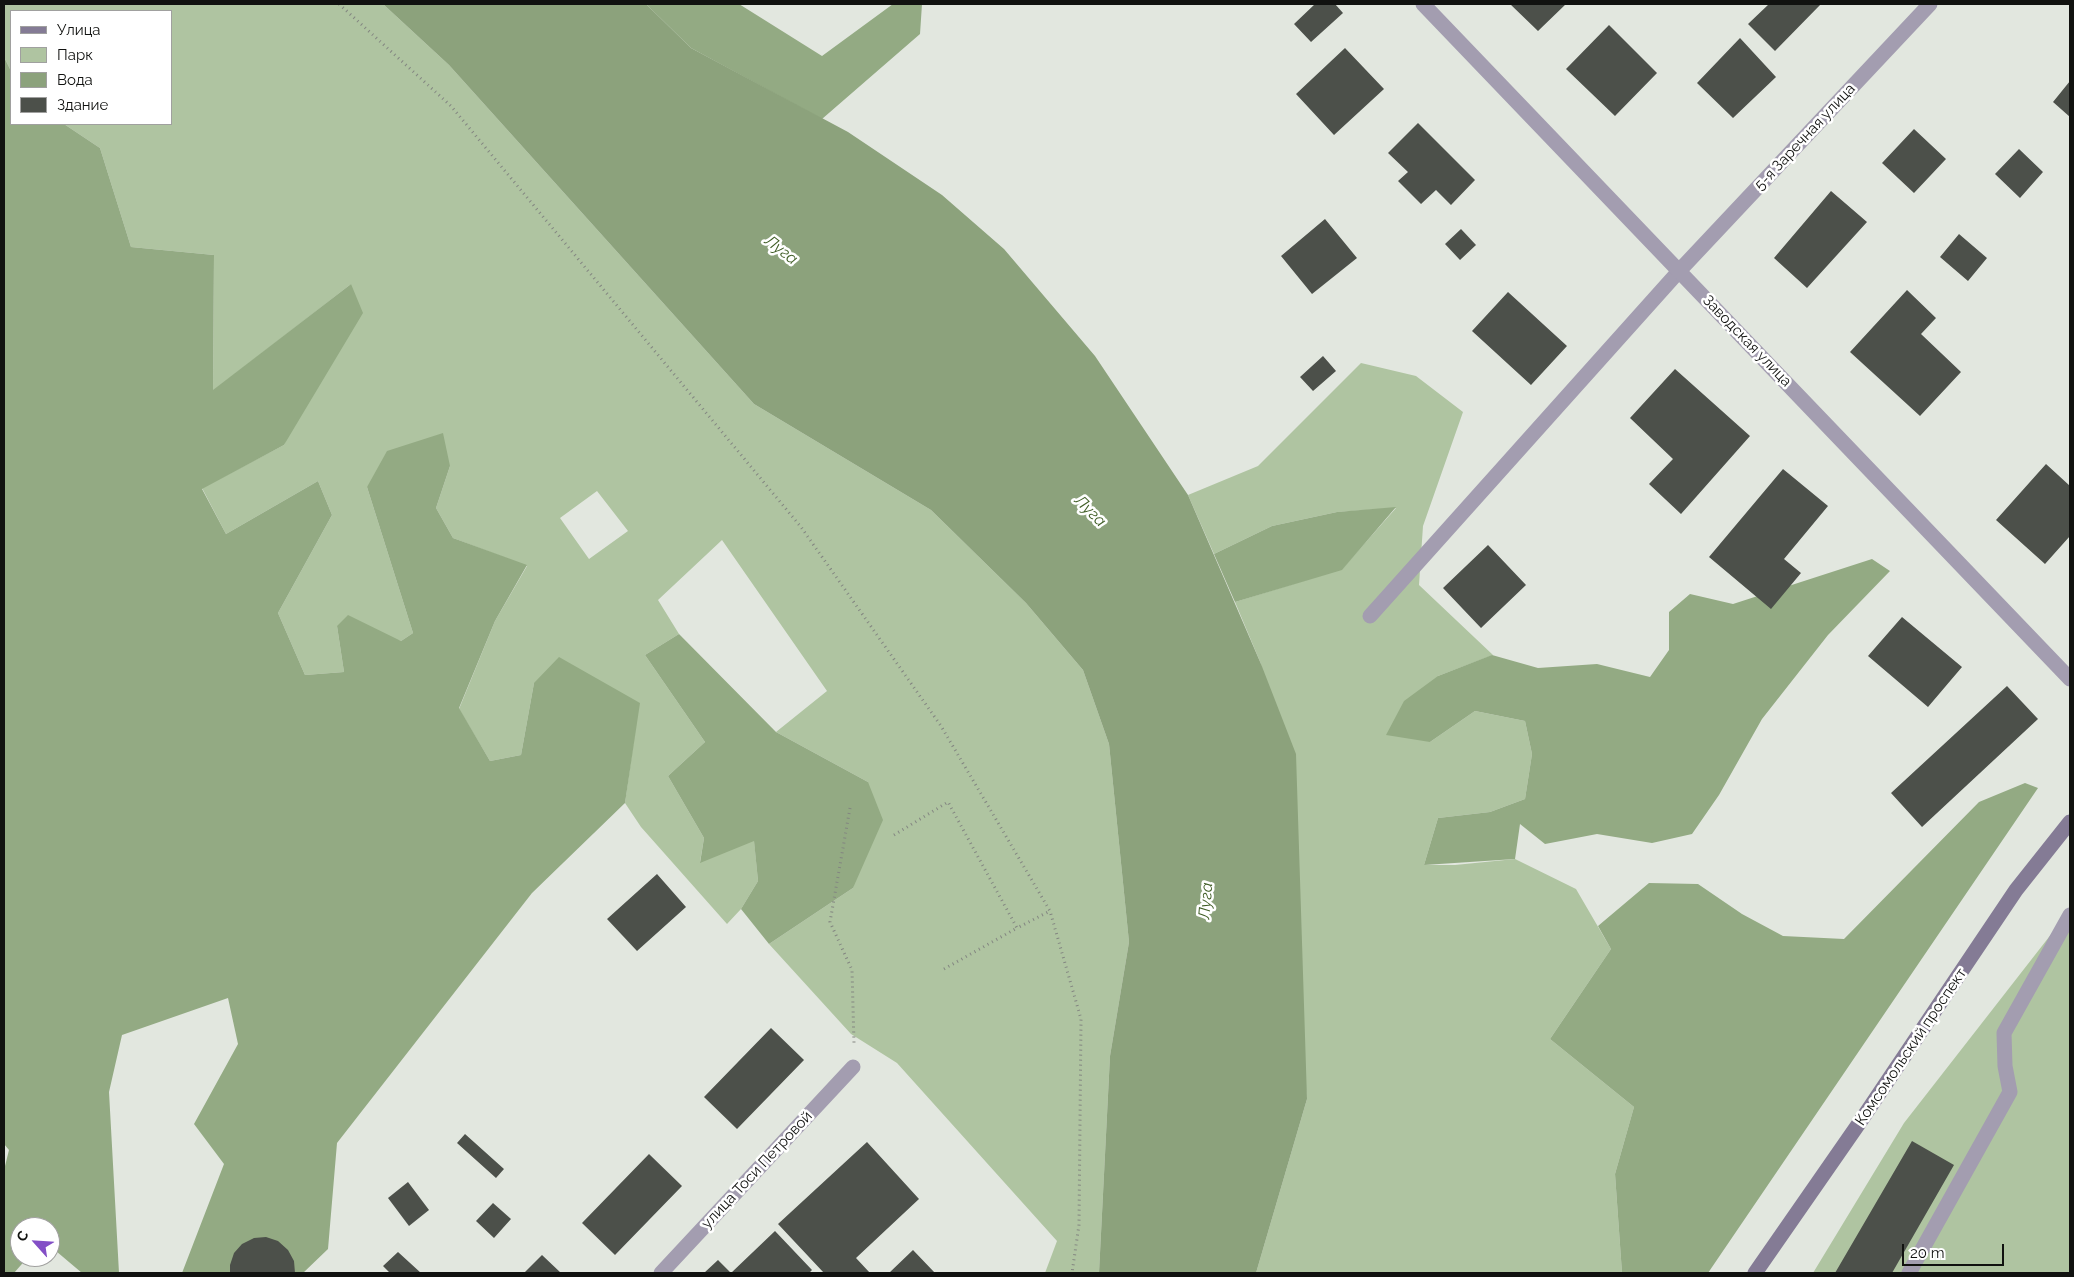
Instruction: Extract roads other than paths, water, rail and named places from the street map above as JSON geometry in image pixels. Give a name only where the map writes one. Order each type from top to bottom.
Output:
[{"type":"main road","name":"Комсомольский проспект","points":[[1755,1273],[1862,1119],[2016,890],[2070,822]]},
{"type":"street","name":"Заводская улица","points":[[1423,4],[2070,679]]},
{"type":"street","name":"5-я Заречная улица","points":[[1370,616],[1680,270],[1930,4]]},
{"type":"street","points":[[1909,1273],[2010,1092],[2005,1066],[2004,1033],[2070,915]]},
{"type":"street","name":"улица Тоси Петровой","points":[[661,1273],[854,1067]]},
{"type":"water","name":"Луга","points":[[383,4],[646,4],[691,48],[848,132],[942,195],[1004,249],[1095,356],[1188,495],[1261,664],[1296,754],[1307,1099],[1256,1273],[1099,1273],[1110,1056],[1129,942],[1109,744],[1083,670],[1026,603],[931,510],[754,404],[449,65]]}]
